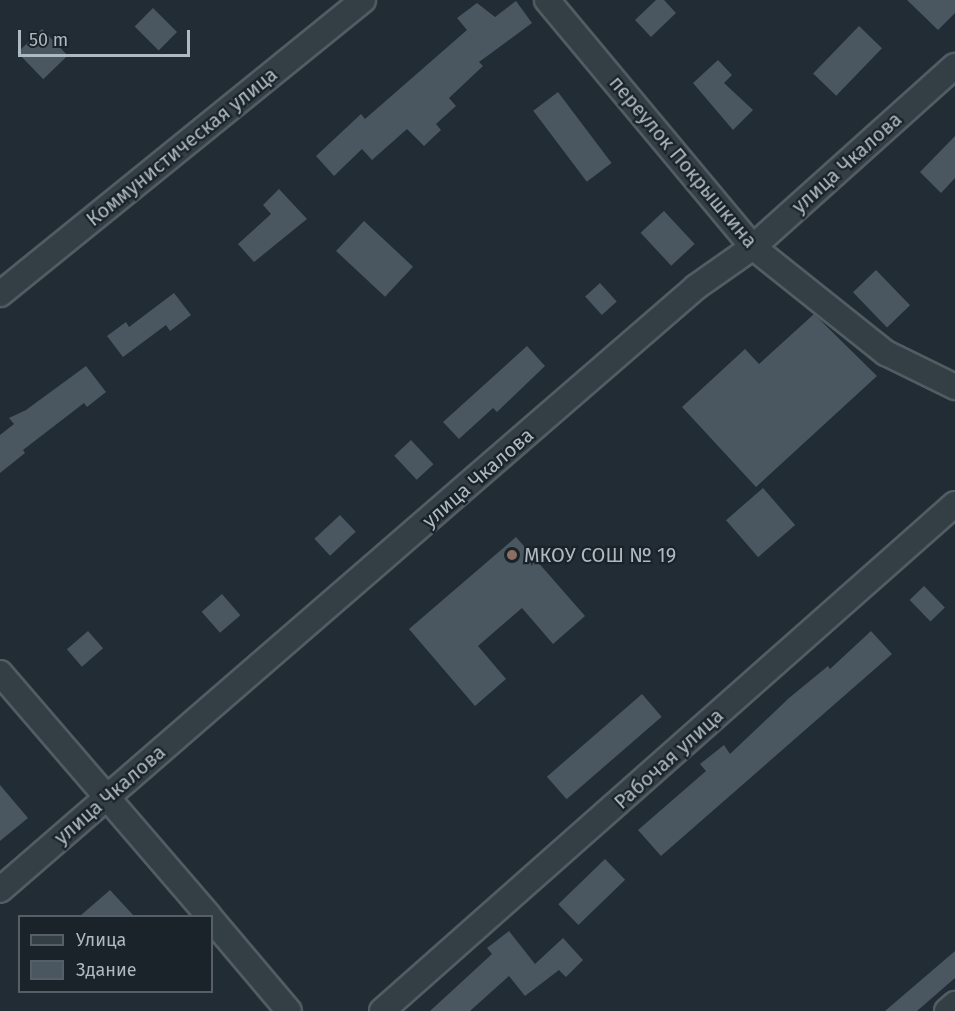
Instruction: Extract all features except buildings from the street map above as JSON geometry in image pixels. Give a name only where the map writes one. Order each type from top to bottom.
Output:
[{"type":"street","name":"Коммунистическая улица","points":[[0,294],[363,0]]},
{"type":"street","name":"переулок Покрышкина","points":[[547,0],[753,247],[886,353],[955,387]]},
{"type":"street","name":"улица Чкалова","points":[[0,890],[696,287],[753,247],[955,66]]},
{"type":"street","name":"Рабочая улица","points":[[382,1011],[955,504]]},
{"type":"street","points":[[0,672],[207,915]]},
{"type":"street","points":[[213,922],[289,1011]]},
{"type":"street","points":[[947,1011],[955,1004]]},
{"type":"place","name":"МКОУ СОШ № 19","points":[[512,555]]}]
